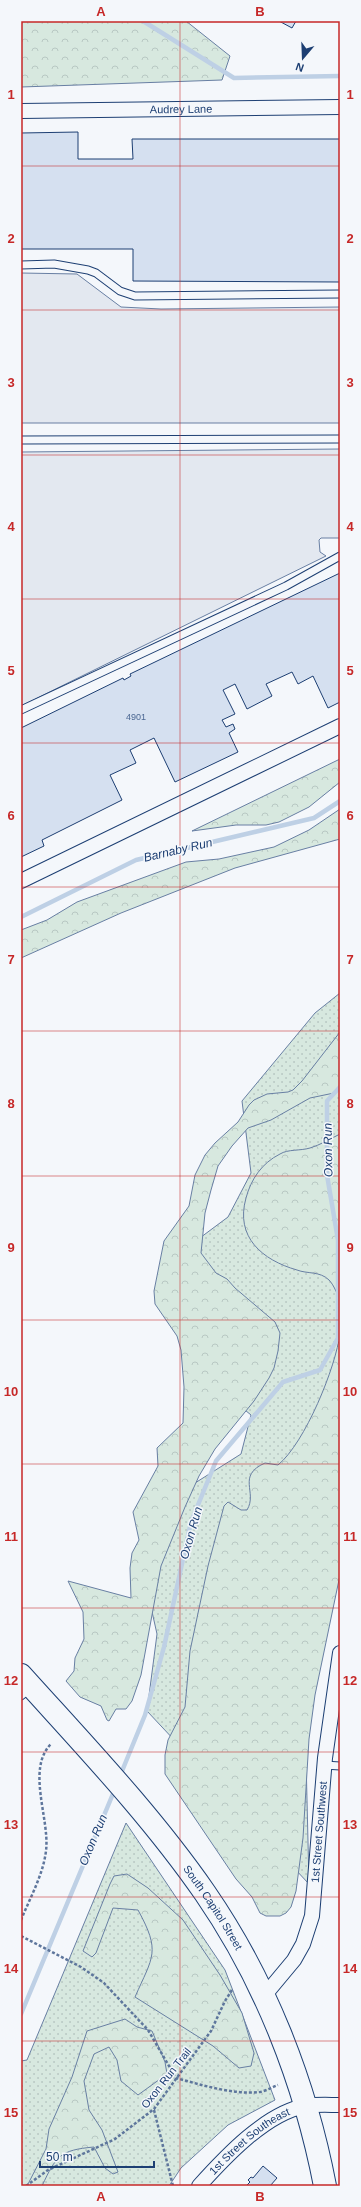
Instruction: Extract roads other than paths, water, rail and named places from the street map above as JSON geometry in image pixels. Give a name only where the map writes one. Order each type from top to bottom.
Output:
[{"type":"main road","name":"South Capitol Street","points":[[25,1686],[90,1753],[143,1813],[206,1894],[264,1996],[296,2074],[306,2106],[324,2186]]},
{"type":"street","name":"Audrey Lane","points":[[21,111],[340,108]]},
{"type":"street","points":[[21,881],[340,726]]},
{"type":"street","name":"1st Street Southwest","points":[[264,1996],[294,1960],[303,1944],[312,1916],[316,1895],[324,1765],[340,1653]]},
{"type":"street","name":"1st Street Southeast","points":[[199,2186],[214,2170],[258,2130],[281,2114],[306,2106],[340,2105]]},
{"type":"lane","points":[[21,265],[54,264],[88,270],[96,273],[120,291],[135,296],[340,294]]},
{"type":"lane","points":[[21,440],[340,439]]},
{"type":"lane","points":[[21,710],[286,586],[340,556]]},
{"type":"lane","points":[[324,1765],[340,1766]]},
{"type":"waterway","points":[[143,21],[234,78],[340,76]]},
{"type":"waterway","name":"Barnaby Run","points":[[21,917],[136,860],[314,818],[340,801]]},
{"type":"waterway","name":"Oxon Run","points":[[120,1776],[145,1715],[164,1647],[191,1522],[216,1461],[283,1382],[320,1370],[338,1338],[338,1240],[327,1175],[327,1101],[340,1087]]},
{"type":"waterway","name":"Oxon Run","points":[[21,2014],[115,1789]]}]
